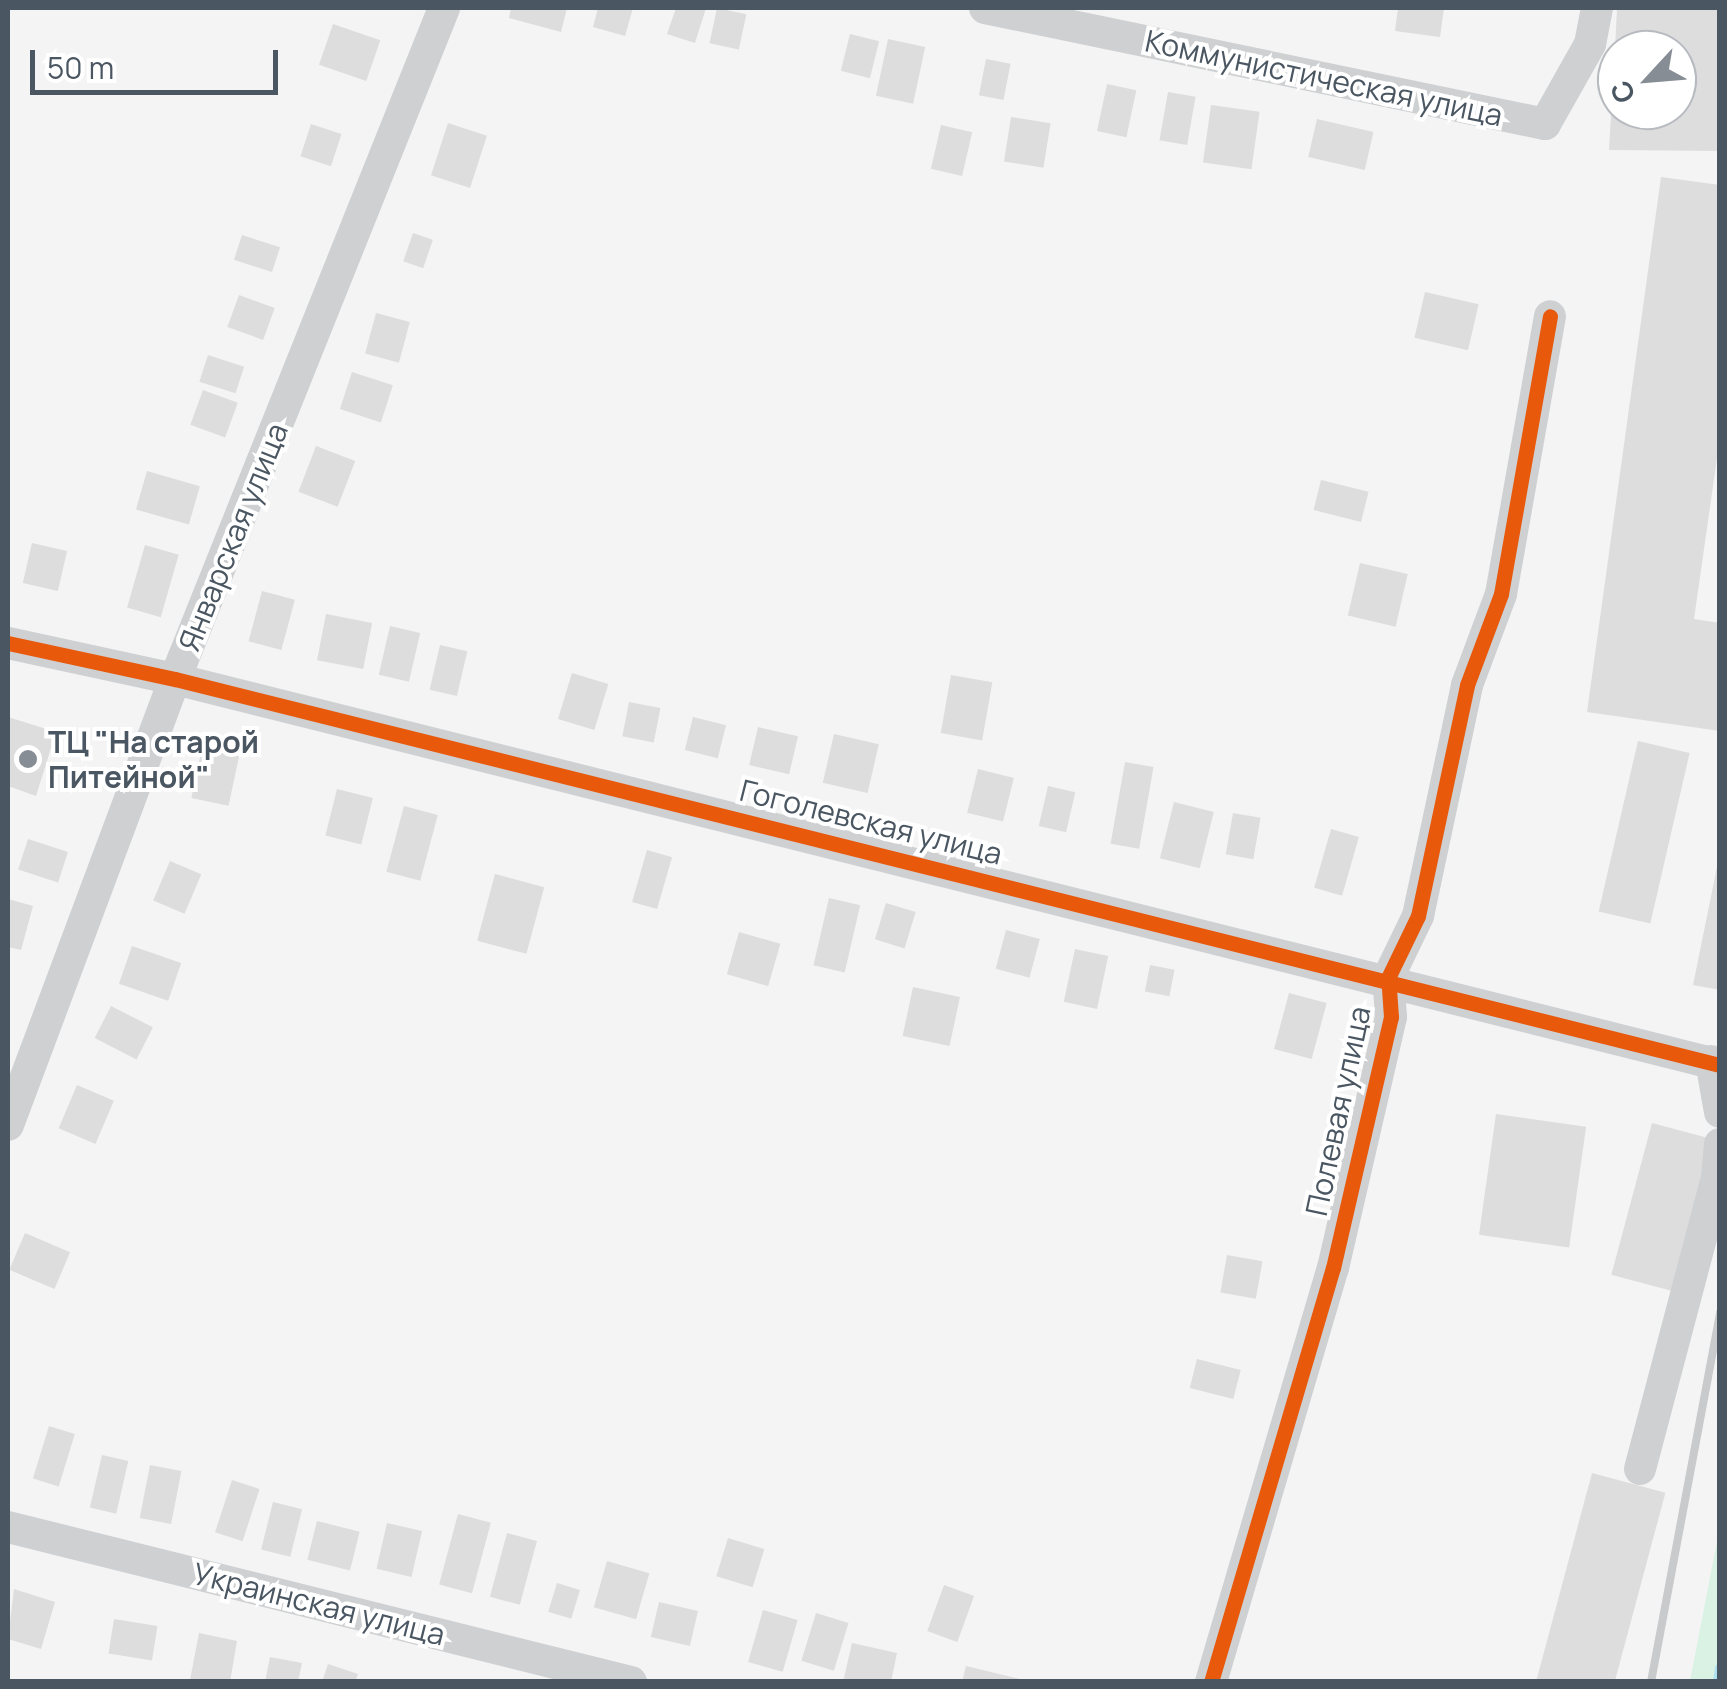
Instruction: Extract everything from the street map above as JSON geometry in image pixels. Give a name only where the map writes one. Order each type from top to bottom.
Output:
[{"type":"street","name":"Январская улица","points":[[8,1125],[175,679],[444,8]]},
{"type":"street","name":"Коммунистическая улица","points":[[986,8],[1545,124],[1590,44],[1597,8]]},
{"type":"street","name":"Полевая улица","points":[[1211,1682],[1333,1268],[1391,1018],[1388,978],[1418,916],[1467,685],[1501,594],[1550,316]]},
{"type":"street","name":"Гоголевская улица","points":[[8,643],[175,679],[1388,978],[1715,1063]]},
{"type":"street","points":[[1715,1063],[1720,1112]]},
{"type":"street","points":[[1640,1469],[1718,1178],[1720,1144]]},
{"type":"street","name":"Украинская улица","points":[[8,1527],[631,1682]]},
{"type":"green space","points":[[1719,1531],[1719,1681],[1690,1681]]},
{"type":"building","points":[[511,8],[567,8],[561,32],[509,18]]},
{"type":"building","points":[[598,8],[633,8],[625,36],[593,27]]},
{"type":"building","points":[[676,8],[706,8],[695,43],[667,34]]},
{"type":"building","points":[[717,8],[746,14],[739,49],[710,43]]},
{"type":"building","points":[[1398,8],[1444,8],[1440,37],[1395,31]]},
{"type":"building","points":[[1617,8],[1720,8],[1720,151],[1609,150],[1610,130],[1697,130],[1697,30],[1616,30]]},
{"type":"building","points":[[333,24],[380,40],[366,81],[319,65]]},
{"type":"building","points":[[850,34],[879,41],[870,78],[841,71]]},
{"type":"building","points":[[888,39],[925,47],[913,104],[876,96]]},
{"type":"building","points":[[986,59],[1011,64],[1003,100],[979,95]]},
{"type":"building","points":[[1107,84],[1136,90],[1126,137],[1097,131]]},
{"type":"building","points":[[1168,92],[1196,97],[1187,145],[1159,140]]},
{"type":"building","points":[[1211,105],[1260,112],[1251,169],[1203,162]]},
{"type":"building","points":[[1011,117],[1051,123],[1043,168],[1004,161]]},
{"type":"building","points":[[1317,119],[1374,132],[1365,170],[1308,157]]},
{"type":"building","points":[[448,123],[487,136],[470,188],[431,175]]},
{"type":"building","points":[[311,124],[341,134],[331,166],[300,156]]},
{"type":"building","points":[[941,125],[972,132],[962,176],[931,169]]},
{"type":"building","points":[[1661,177],[1720,185],[1720,437],[1694,619],[1720,623],[1720,731],[1587,712]]},
{"type":"building","points":[[413,233],[433,240],[423,268],[403,261]]},
{"type":"building","points":[[242,235],[280,247],[272,272],[234,260]]},
{"type":"building","points":[[1425,292],[1479,304],[1468,350],[1414,338]]},
{"type":"building","points":[[239,295],[275,308],[263,340],[227,327]]},
{"type":"building","points":[[376,313],[410,322],[399,363],[365,354]]},
{"type":"building","points":[[208,355],[244,367],[235,393],[199,382]]},
{"type":"building","points":[[352,372],[393,385],[381,422],[340,409]]},
{"type":"building","points":[[203,390],[238,403],[225,437],[190,425]]},
{"type":"building","points":[[316,446],[355,461],[338,507],[298,492]]},
{"type":"building","points":[[147,471],[200,486],[189,525],[136,509]]},
{"type":"building","points":[[1321,480],[1369,492],[1361,522],[1314,510]]},
{"type":"building","points":[[32,543],[67,551],[58,591],[23,583]]},
{"type":"building","points":[[145,545],[179,555],[161,617],[127,607]]},
{"type":"building","points":[[1360,563],[1408,574],[1396,627],[1348,616]]},
{"type":"building","points":[[262,591],[295,600],[281,650],[249,641]]},
{"type":"building","points":[[326,614],[372,623],[363,669],[317,660]]},
{"type":"building","points":[[390,626],[420,633],[409,682],[379,675]]},
{"type":"building","points":[[440,645],[467,651],[457,696],[430,690]]},
{"type":"building","points":[[572,673],[608,684],[594,730],[558,719]]},
{"type":"building","points":[[951,675],[992,682],[982,740],[941,733]]},
{"type":"building","points":[[629,702],[660,708],[654,742],[622,736]]},
{"type":"building","name":"ТЦ \"На старой Питейной\"","points":[[8,717],[56,732],[36,796],[8,786]]},
{"type":"building","points":[[693,717],[726,725],[718,758],[685,750]]},
{"type":"building","points":[[758,727],[798,736],[789,774],[749,765]]},
{"type":"building","points":[[834,734],[879,744],[868,793],[823,783]]},
{"type":"building","points":[[1638,741],[1690,753],[1650,923],[1599,912]]},
{"type":"building","points":[[202,748],[239,756],[229,806],[191,798]]},
{"type":"building","points":[[1125,762],[1154,767],[1139,849],[1111,844]]},
{"type":"building","points":[[978,769],[1014,778],[1003,822],[967,813]]},
{"type":"building","points":[[1048,786],[1075,792],[1066,832],[1039,826]]},
{"type":"building","points":[[337,789],[373,798],[361,845],[325,836]]},
{"type":"building","points":[[1174,802],[1214,812],[1200,868],[1160,858]]},
{"type":"building","points":[[404,806],[438,815],[420,881],[386,872]]},
{"type":"building","points":[[1233,813],[1261,818],[1253,859],[1226,854]]},
{"type":"building","points":[[1331,829],[1359,837],[1342,896],[1314,888]]},
{"type":"building","points":[[28,839],[68,852],[58,882],[18,869]]},
{"type":"building","points":[[647,850],[672,857],[657,909],[632,902]]},
{"type":"building","points":[[1720,852],[1720,990],[1693,985]]},
{"type":"building","points":[[170,861],[201,874],[184,914],[153,901]]},
{"type":"building","points":[[495,874],[544,887],[526,954],[477,941]]},
{"type":"building","points":[[829,898],[860,905],[845,972],[813,965]]},
{"type":"building","points":[[8,899],[33,906],[21,950],[8,947]]},
{"type":"building","points":[[886,903],[916,912],[905,948],[875,939]]},
{"type":"building","points":[[1006,930],[1040,939],[1029,978],[996,969]]},
{"type":"building","points":[[739,932],[780,944],[768,986],[727,974]]},
{"type":"building","points":[[132,946],[181,963],[168,1001],[119,984]]},
{"type":"building","points":[[1075,949],[1108,956],[1097,1009],[1064,1002]]},
{"type":"building","points":[[1150,965],[1175,970],[1169,996],[1145,992]]},
{"type":"building","points":[[913,987],[960,997],[950,1046],[903,1036]]},
{"type":"building","points":[[1289,993],[1327,1003],[1312,1059],[1274,1049]]},
{"type":"building","points":[[111,1006],[153,1027],[137,1059],[95,1038]]},
{"type":"building","points":[[77,1085],[114,1101],[95,1144],[59,1128]]},
{"type":"building","points":[[1496,1114],[1586,1127],[1569,1247],[1479,1235]]},
{"type":"building","points":[[1652,1123],[1712,1139],[1671,1291],[1611,1275]]},
{"type":"building","points":[[25,1233],[70,1252],[54,1289],[9,1270]]},
{"type":"building","points":[[1227,1255],[1262,1261],[1256,1299],[1220,1292]]},
{"type":"building","points":[[1197,1359],[1241,1370],[1233,1399],[1190,1388]]},
{"type":"building","points":[[49,1426],[75,1434],[59,1486],[33,1479]]},
{"type":"building","points":[[102,1455],[128,1461],[116,1514],[90,1508]]},
{"type":"building","points":[[150,1465],[181,1471],[171,1524],[140,1518]]},
{"type":"building","points":[[1592,1473],[1665,1493],[1615,1682],[1536,1682]]},
{"type":"building","points":[[232,1480],[260,1489],[243,1541],[215,1532]]},
{"type":"building","points":[[273,1502],[302,1509],[290,1557],[261,1550]]},
{"type":"building","points":[[458,1514],[491,1523],[472,1593],[439,1585]]},
{"type":"building","points":[[317,1521],[360,1532],[350,1570],[307,1560]]},
{"type":"building","points":[[387,1523],[422,1531],[412,1577],[376,1569]]},
{"type":"building","points":[[507,1533],[537,1541],[520,1605],[490,1597]]},
{"type":"building","points":[[728,1538],[764,1549],[753,1587],[716,1576]]},
{"type":"building","points":[[607,1561],[649,1573],[636,1619],[594,1607]]},
{"type":"building","points":[[557,1583],[580,1590],[571,1619],[548,1612]]},
{"type":"building","points":[[944,1585],[974,1596],[957,1642],[927,1631]]},
{"type":"building","points":[[14,1589],[55,1602],[41,1649],[8,1639]]},
{"type":"building","points":[[659,1602],[698,1611],[690,1646],[651,1637]]},
{"type":"building","points":[[763,1610],[798,1620],[783,1672],[748,1662]]},
{"type":"building","points":[[816,1613],[849,1623],[834,1671],[801,1661]]},
{"type":"building","points":[[114,1619],[157,1626],[152,1660],[109,1654]]},
{"type":"building","points":[[199,1633],[237,1641],[230,1682],[190,1680]]},
{"type":"building","points":[[852,1643],[897,1653],[891,1682],[843,1682]]},
{"type":"building","points":[[270,1657],[302,1663],[298,1682],[265,1682]]},
{"type":"building","points":[[328,1664],[358,1674],[355,1682],[322,1682]]},
{"type":"building","points":[[966,1666],[1024,1680],[1024,1682],[962,1682]]},
{"type":"waterway","points":[[1718,1682],[1720,1668]]},
{"type":"railway","points":[[1651,1682],[1720,1312]]},
{"type":"cycle path","points":[[1211,1682],[1333,1268],[1391,1017],[1388,978],[1418,916],[1467,685],[1501,594],[1550,316]]},
{"type":"cycle path","points":[[8,643],[175,679],[1720,1065]]},
{"type":"place","name":"ТЦ \"На старой Питейной\"","points":[[28,759]]}]
